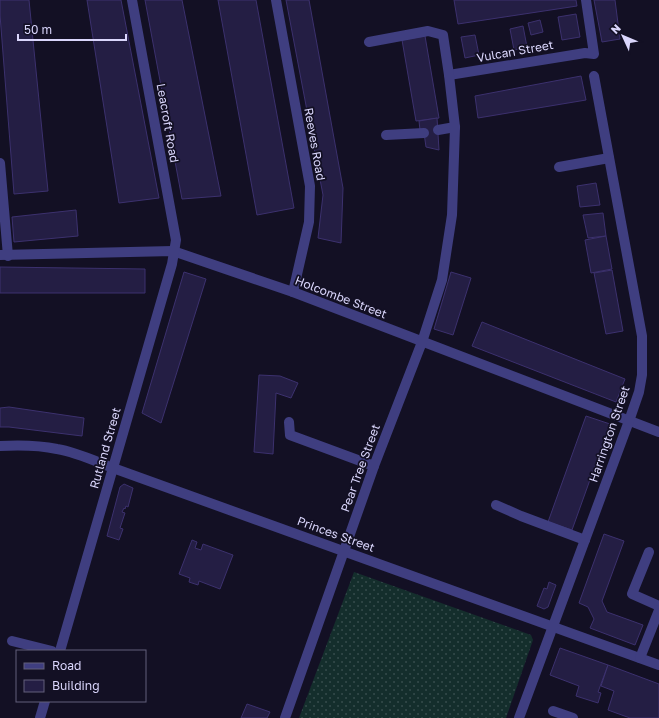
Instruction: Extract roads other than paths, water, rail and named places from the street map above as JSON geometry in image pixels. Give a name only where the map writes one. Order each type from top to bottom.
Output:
[{"type":"street","name":"Leacroft Road","points":[[132,0],[176,240],[173,251]]},
{"type":"street","name":"Reeves Road","points":[[276,0],[310,186],[309,222],[293,292]]},
{"type":"street","name":"Vulcan Street","points":[[449,75],[589,54],[586,0]]},
{"type":"street","name":"Pear Tree Street","points":[[285,718],[343,550],[422,342],[442,280],[452,215],[455,127],[443,35],[428,31],[369,42]]},
{"type":"street","name":"Harrington Street","points":[[519,718],[552,626],[630,421],[639,392],[642,375],[642,336],[594,76]]},
{"type":"street","points":[[438,130],[455,127]]},
{"type":"street","points":[[386,135],[424,133]]},
{"type":"street","points":[[559,167],[609,158]]},
{"type":"street","points":[[0,163],[4,255]]},
{"type":"street","name":"Holcombe Street","points":[[4,255],[173,251],[293,292],[659,432]]},
{"type":"street","name":"Rutland Street","points":[[60,650],[172,264],[173,251]]},
{"type":"street","points":[[289,422],[290,435],[374,466]]},
{"type":"street","name":"Princes Street","points":[[0,446],[22,445],[56,449],[80,456],[659,665]]},
{"type":"street","points":[[496,505],[585,540]]},
{"type":"street","points":[[649,552],[632,594],[659,606]]},
{"type":"street","points":[[640,658],[659,610]]},
{"type":"street","points":[[12,641],[48,650]]},
{"type":"street","points":[[40,718],[45,702]]},
{"type":"street","points":[[553,711],[574,718]]}]
